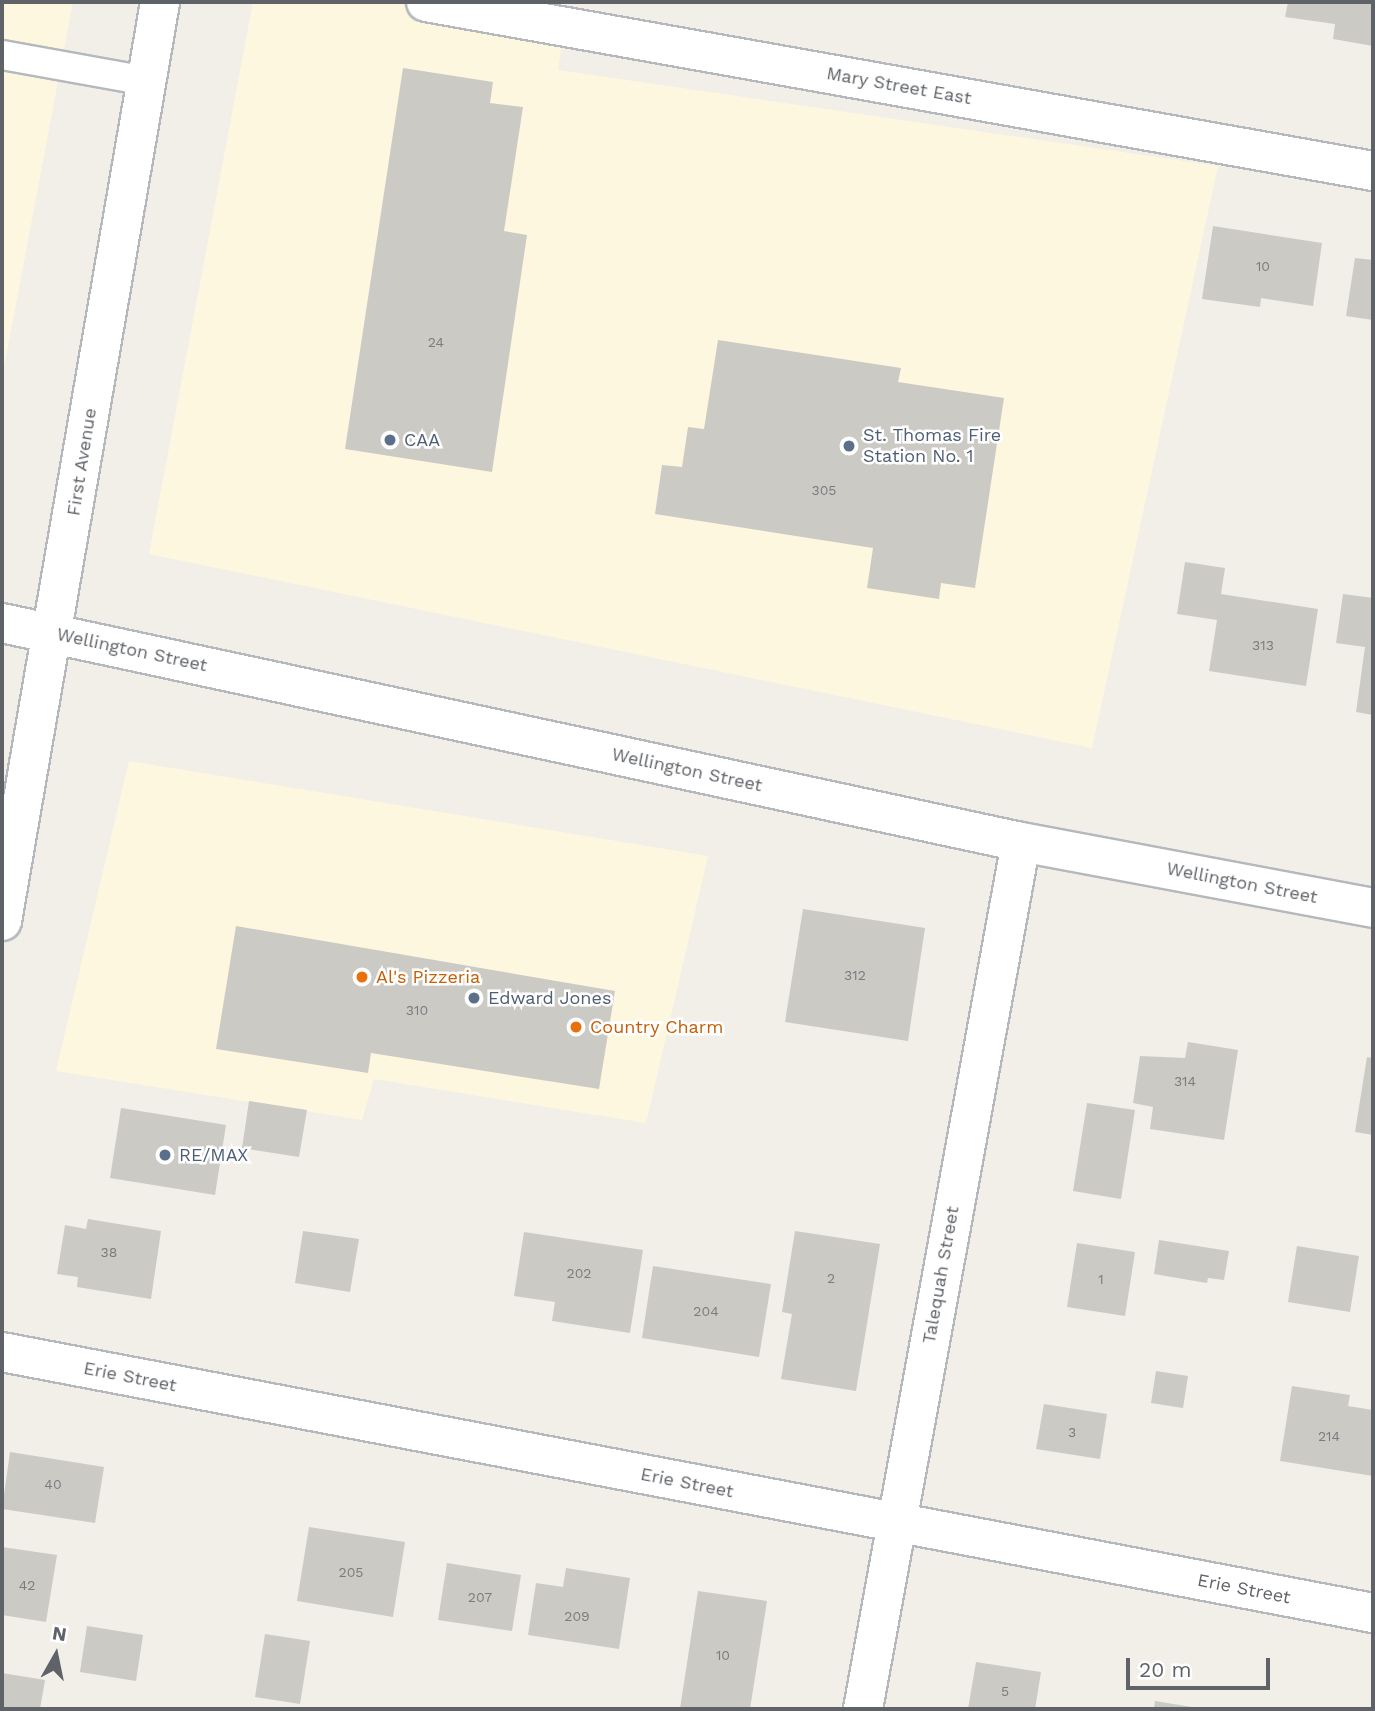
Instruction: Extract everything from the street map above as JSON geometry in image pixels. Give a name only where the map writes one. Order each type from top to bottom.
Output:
[{"type":"street","name":"First Avenue","points":[[2,921],[160,2]]},
{"type":"street","name":"Mary Street East","points":[[426,2],[1373,171]]},
{"type":"street","name":"Wellington Street","points":[[2,623],[1021,842],[1373,908]]},
{"type":"street","name":"Talequah Street","points":[[863,1709],[1021,842]]},
{"type":"street","name":"Erie Street","points":[[2,1352],[1373,1613]]},
{"type":"lane","points":[[2,55],[147,81]]},
{"type":"shaded area","points":[[2,2],[73,2],[2,378]]},
{"type":"shaded area","points":[[253,2],[568,2],[558,70],[1218,166],[1092,748],[149,554]]},
{"type":"shaded area","points":[[129,761],[708,856],[646,1123],[374,1079],[362,1120],[56,1071]]},
{"type":"building","points":[[1288,2],[1373,2],[1373,46],[1333,39],[1335,24],[1285,17]]},
{"type":"building","points":[[403,68],[493,82],[490,103],[523,107],[504,231],[527,235],[492,472],[345,449]]},
{"type":"building","points":[[1213,226],[1322,243],[1313,306],[1261,298],[1260,307],[1202,299]]},
{"type":"building","points":[[1355,258],[1373,260],[1373,320],[1346,316]]},
{"type":"building","points":[[718,340],[901,368],[898,382],[1004,398],[975,588],[941,583],[939,599],[867,588],[873,548],[655,514],[662,465],[682,467],[688,427],[704,429]]},
{"type":"building","points":[[1185,562],[1225,568],[1221,594],[1318,609],[1306,686],[1209,671],[1217,620],[1177,614]]},
{"type":"building","points":[[1343,594],[1373,598],[1373,715],[1356,712],[1365,647],[1336,643]]},
{"type":"building","points":[[803,909],[925,928],[908,1041],[785,1022]]},
{"type":"building","points":[[236,926],[615,991],[599,1089],[371,1053],[368,1073],[216,1049]]},
{"type":"building","points":[[1188,1042],[1238,1050],[1224,1140],[1150,1129],[1153,1107],[1133,1103],[1140,1056],[1185,1058]]},
{"type":"building","points":[[1367,1057],[1373,1058],[1373,1135],[1355,1132]]},
{"type":"building","points":[[249,1101],[307,1110],[299,1157],[242,1148]]},
{"type":"building","points":[[1087,1103],[1135,1110],[1121,1199],[1073,1191]]},
{"type":"building","points":[[121,1108],[226,1125],[215,1195],[110,1178]]},
{"type":"building","points":[[88,1219],[161,1231],[151,1299],[77,1287],[78,1277],[57,1274],[65,1225],[86,1229]]},
{"type":"building","points":[[303,1231],[359,1239],[350,1292],[295,1283]]},
{"type":"building","points":[[795,1231],[880,1244],[856,1391],[781,1379],[792,1314],[782,1312]]},
{"type":"building","points":[[524,1232],[643,1250],[630,1333],[552,1321],[555,1302],[514,1296]]},
{"type":"building","points":[[1159,1240],[1229,1251],[1224,1280],[1208,1278],[1207,1283],[1154,1274]]},
{"type":"building","points":[[1077,1243],[1135,1252],[1125,1316],[1067,1307]]},
{"type":"building","points":[[1297,1246],[1359,1256],[1350,1312],[1288,1302]]},
{"type":"building","points":[[653,1266],[771,1284],[759,1357],[642,1338]]},
{"type":"building","points":[[1156,1371],[1188,1376],[1183,1408],[1151,1403]]},
{"type":"building","points":[[1292,1386],[1350,1395],[1348,1406],[1373,1410],[1373,1476],[1280,1461]]},
{"type":"building","points":[[1044,1404],[1107,1414],[1100,1459],[1036,1449]]},
{"type":"building","points":[[10,1452],[104,1467],[95,1523],[2,1509]]},
{"type":"building","points":[[309,1527],[405,1542],[393,1617],[297,1601]]},
{"type":"building","points":[[2,1547],[57,1555],[46,1622],[2,1615]]},
{"type":"building","points":[[447,1563],[521,1575],[512,1631],[438,1620]]},
{"type":"building","points":[[566,1568],[630,1578],[619,1649],[528,1635],[536,1583],[563,1587]]},
{"type":"building","points":[[698,1591],[767,1601],[750,1709],[680,1709]]},
{"type":"building","points":[[87,1626],[143,1635],[136,1681],[80,1672]]},
{"type":"building","points":[[265,1634],[310,1641],[300,1704],[255,1697]]},
{"type":"building","points":[[976,1662],[1041,1672],[1035,1709],[968,1709]]},
{"type":"building","points":[[2,1673],[45,1680],[40,1709],[2,1709]]},
{"type":"building","points":[[1155,1701],[1198,1708],[1198,1709],[1154,1709]]},
{"type":"place","name":"CAA","points":[[390,440]]},
{"type":"place","name":"St. Thomas Fire Station No. 1","points":[[849,446]]},
{"type":"place","name":"Al's Pizzeria","points":[[362,977]]},
{"type":"place","name":"Edward Jones","points":[[474,998]]},
{"type":"place","name":"Country Charm","points":[[576,1027]]},
{"type":"place","name":"RE/MAX","points":[[165,1155]]}]
